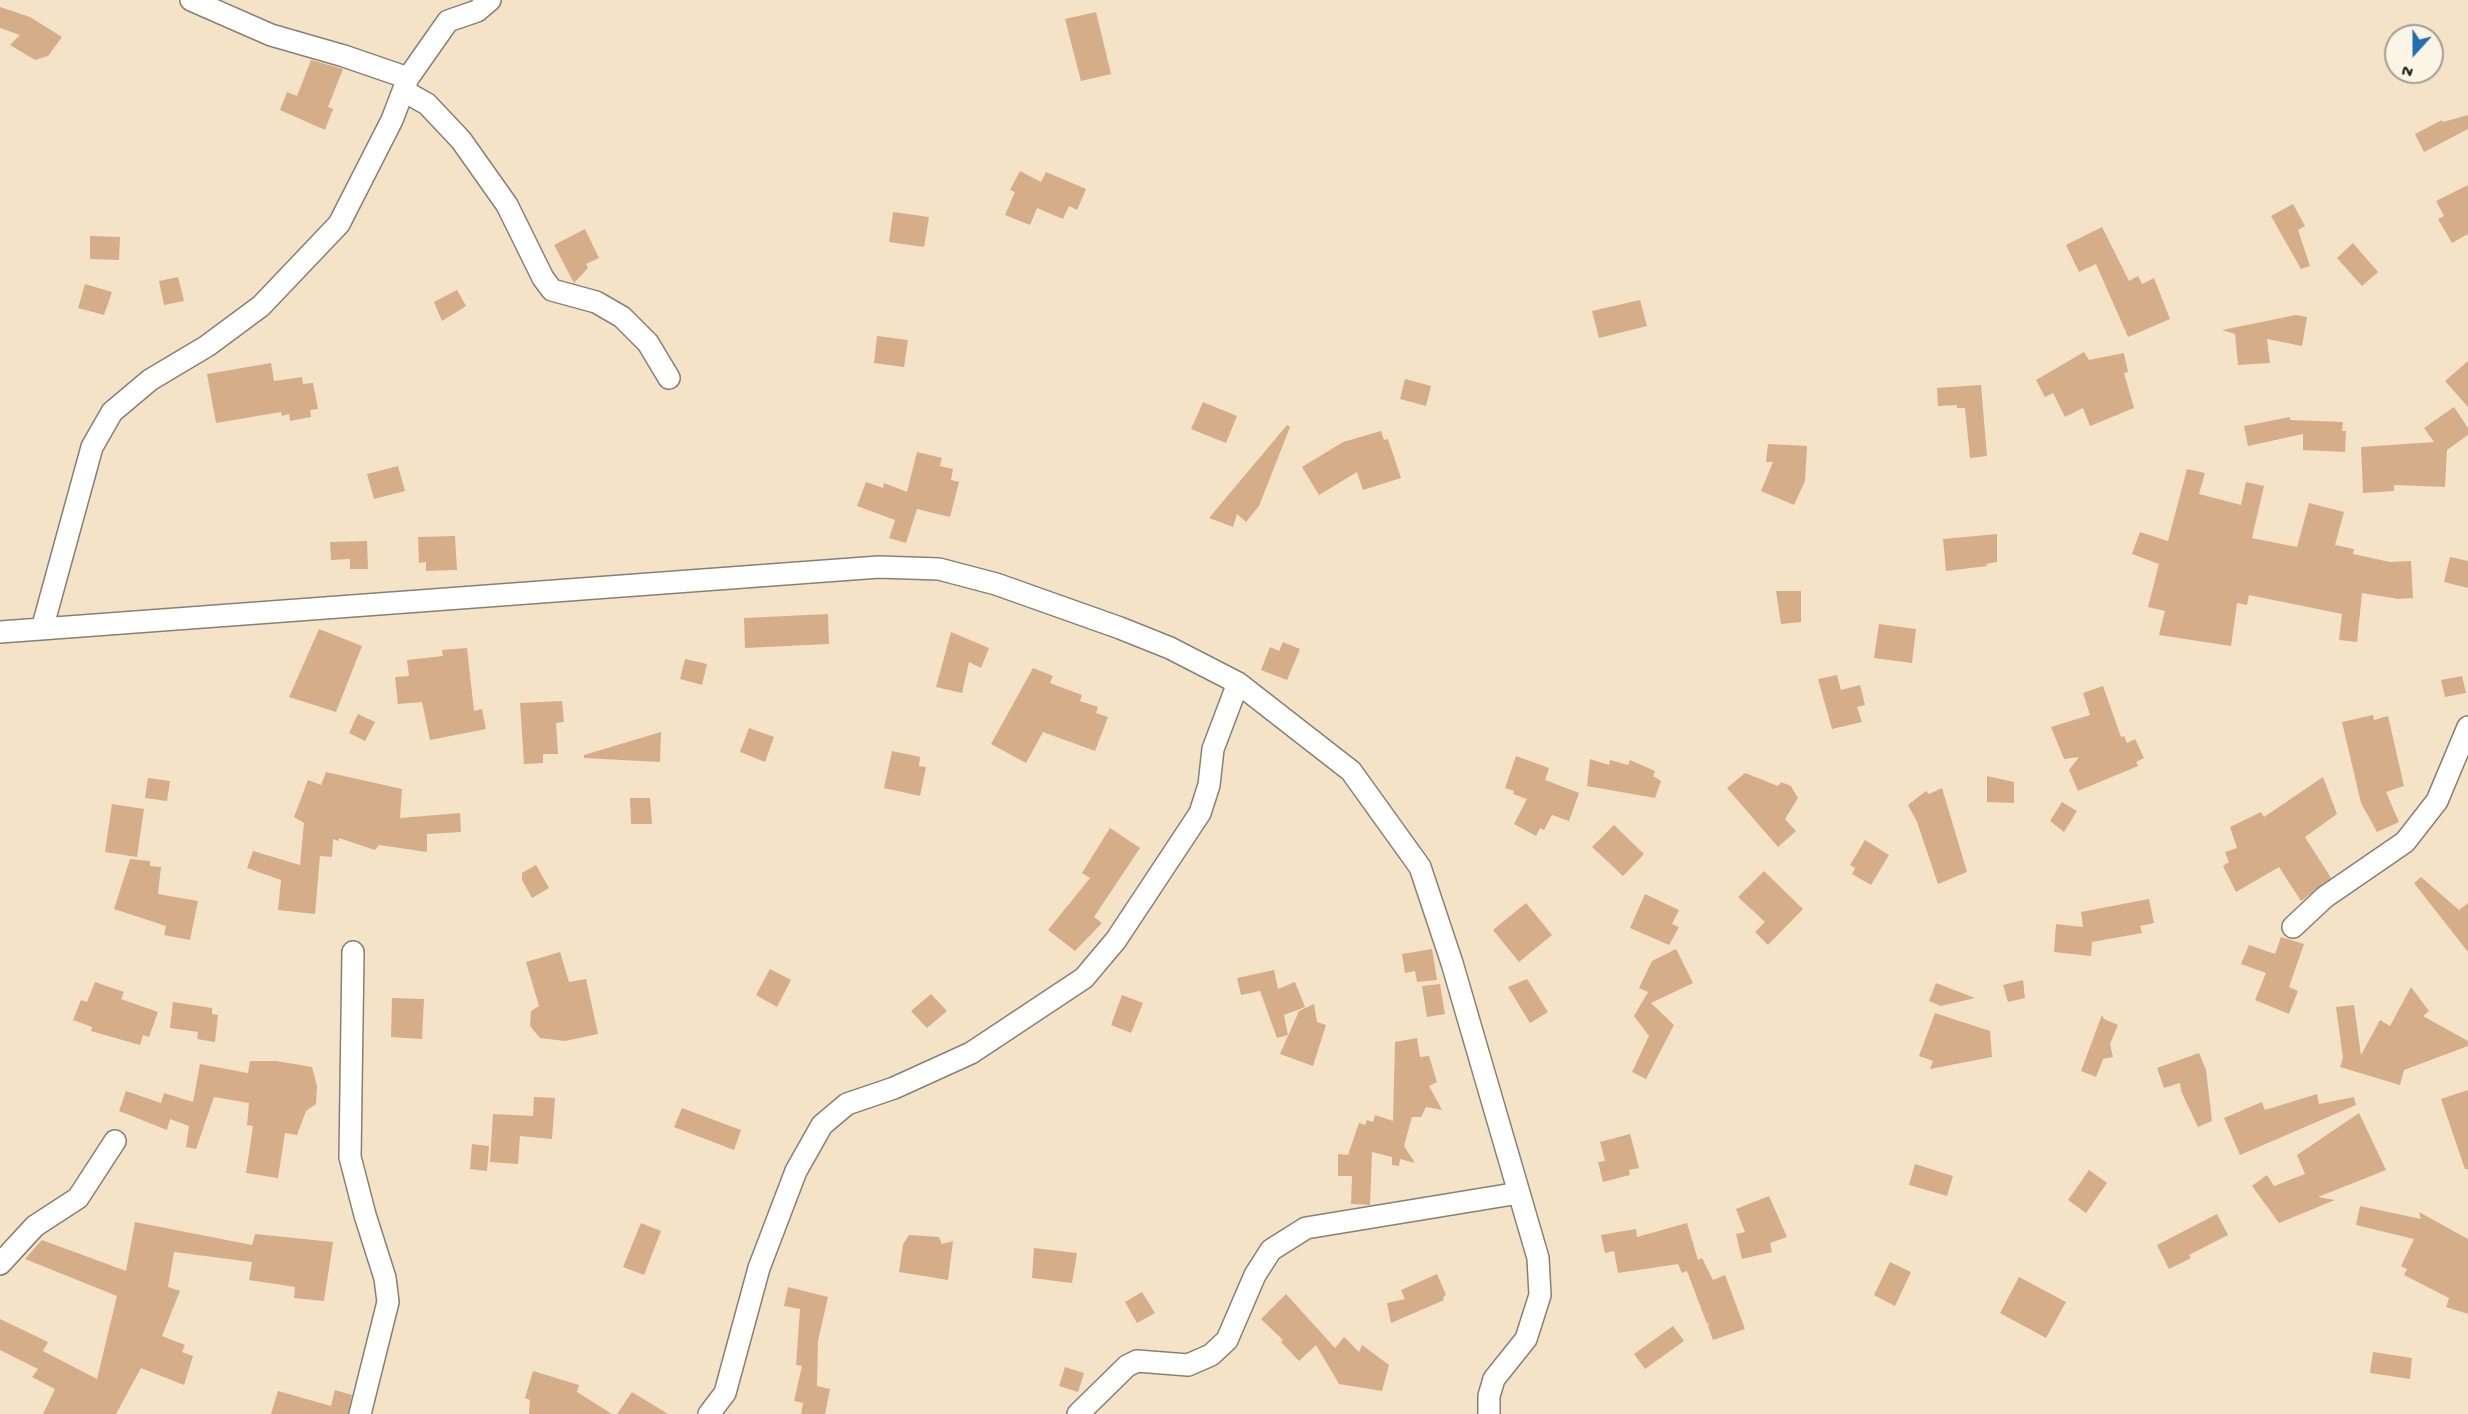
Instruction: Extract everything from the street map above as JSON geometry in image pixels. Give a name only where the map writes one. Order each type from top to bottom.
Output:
[{"type":"street","points":[[191,0],[271,35],[406,84],[461,140],[507,205],[543,278],[552,290],[596,302],[622,317],[648,343],[669,378]]},
{"type":"street","points":[[42,629],[92,447],[112,412],[150,380],[207,346],[261,306],[339,224],[392,120],[406,84],[448,21],[477,11],[490,0]]},
{"type":"street","points":[[0,632],[879,567],[939,568],[996,584],[1120,628],[1170,648],[1238,683],[1351,771],[1420,867],[1452,963],[1538,1258],[1539,1295],[1526,1339],[1494,1379],[1489,1396],[1489,1414]]},
{"type":"street","points":[[709,1414],[725,1393],[759,1268],[796,1171],[822,1125],[847,1104],[894,1088],[971,1053],[1084,978],[1116,940],[1200,813],[1209,785],[1213,749],[1238,683]]},
{"type":"street","points":[[2293,927],[2325,897],[2405,842],[2437,801],[2468,728]]},
{"type":"street","points":[[353,952],[350,1157],[365,1215],[386,1278],[388,1302],[360,1414]]},
{"type":"street","points":[[0,1264],[34,1226],[78,1198],[115,1141]]},
{"type":"street","points":[[1078,1414],[1127,1366],[1137,1361],[1188,1365],[1211,1355],[1227,1340],[1255,1275],[1271,1250],[1306,1228],[1519,1193]]},
{"type":"building","points":[[0,7],[30,17],[62,37],[48,56],[35,60],[10,45],[20,35],[0,28]]},
{"type":"building","points":[[1096,12],[1111,74],[1081,81],[1065,19]]},
{"type":"building","points":[[311,60],[343,69],[328,107],[333,109],[325,130],[280,110],[287,92],[297,96]]},
{"type":"building","points":[[2468,115],[2468,129],[2424,152],[2415,134],[2442,120],[2443,122]]},
{"type":"building","points":[[1020,171],[1041,182],[1046,172],[1086,189],[1077,210],[1069,206],[1063,219],[1037,208],[1030,225],[1005,215],[1015,192],[1010,190]]},
{"type":"building","points":[[2468,185],[2468,234],[2452,243],[2438,219],[2444,216],[2436,201]]},
{"type":"building","points":[[2293,204],[2305,226],[2298,230],[2310,266],[2301,269],[2271,216]]},
{"type":"building","points":[[893,212],[929,217],[924,247],[889,242]]},
{"type":"building","points":[[2102,227],[2129,281],[2138,276],[2142,284],[2154,278],[2170,319],[2128,337],[2096,264],[2079,272],[2066,245]]},
{"type":"building","points":[[585,229],[599,258],[586,264],[588,268],[574,283],[554,245]]},
{"type":"building","points":[[90,236],[120,237],[119,260],[90,259]]},
{"type":"building","points":[[2353,243],[2378,272],[2362,286],[2337,258]]},
{"type":"building","points":[[178,277],[184,301],[164,305],[159,281]]},
{"type":"building","points":[[85,284],[112,292],[104,315],[78,308]]},
{"type":"building","points":[[457,290],[466,306],[442,321],[434,302]]},
{"type":"building","points":[[1640,300],[1647,326],[1599,338],[1592,311]]},
{"type":"building","points":[[2296,315],[2307,317],[2302,346],[2267,339],[2270,363],[2238,365],[2235,334],[2222,330]]},
{"type":"building","points":[[877,336],[908,340],[904,367],[874,363]]},
{"type":"building","points":[[2084,352],[2089,360],[2124,353],[2128,372],[2124,373],[2134,408],[2090,426],[2083,408],[2065,417],[2053,393],[2045,397],[2036,380]]},
{"type":"building","points":[[2468,361],[2468,407],[2445,381]]},
{"type":"building","points":[[271,363],[274,381],[302,377],[303,384],[313,383],[318,409],[310,410],[311,417],[290,421],[289,414],[282,416],[281,412],[216,423],[207,374]]},
{"type":"building","points":[[1405,379],[1431,386],[1426,406],[1400,399]]},
{"type":"building","points":[[1981,385],[1987,456],[1970,458],[1965,408],[1957,408],[1957,405],[1938,406],[1937,388]]},
{"type":"building","points":[[1203,402],[1237,416],[1226,443],[1191,429]]},
{"type":"building","points":[[2454,407],[2468,428],[2468,435],[2447,450],[2445,487],[2394,485],[2394,491],[2363,493],[2361,447],[2434,442],[2424,428]]},
{"type":"building","points":[[2290,417],[2290,420],[2343,422],[2342,431],[2346,431],[2345,452],[2303,450],[2303,434],[2248,446],[2244,426]]},
{"type":"building","points":[[1287,425],[1290,427],[1259,506],[1246,522],[1237,514],[1233,527],[1209,518]]},
{"type":"building","points":[[1381,431],[1384,440],[1388,439],[1401,478],[1363,490],[1357,472],[1319,495],[1302,467],[1343,442]]},
{"type":"building","points":[[1768,444],[1807,446],[1805,481],[1794,505],[1761,491],[1773,462],[1766,462]]},
{"type":"building","points":[[917,452],[942,458],[940,466],[953,469],[951,480],[959,482],[950,517],[917,509],[906,543],[889,538],[895,520],[857,506],[866,482],[883,488],[884,483],[907,492]]},
{"type":"building","points":[[398,466],[405,491],[374,499],[367,474]]},
{"type":"building","points":[[2187,469],[2205,473],[2199,494],[2241,505],[2246,482],[2264,486],[2252,538],[2297,547],[2309,503],[2344,512],[2335,545],[2354,549],[2353,554],[2390,562],[2411,561],[2413,598],[2398,599],[2362,593],[2357,642],[2339,640],[2342,614],[2249,595],[2247,605],[2237,603],[2231,646],[2159,635],[2165,611],[2148,607],[2159,564],[2132,554],[2140,532],[2168,541]]},
{"type":"building","points":[[1997,534],[1997,562],[1986,564],[1987,566],[1946,571],[1943,539]]},
{"type":"building","points":[[455,536],[457,570],[426,571],[426,562],[419,563],[418,537]]},
{"type":"building","points":[[367,541],[368,569],[350,569],[350,559],[331,560],[330,542]]},
{"type":"building","points":[[2450,557],[2468,561],[2468,588],[2444,582]]},
{"type":"building","points":[[1776,591],[1801,591],[1801,622],[1781,624]]},
{"type":"building","points":[[828,614],[829,644],[745,648],[744,618]]},
{"type":"building","points":[[1879,624],[1916,629],[1912,663],[1874,658]]},
{"type":"building","points":[[319,629],[362,646],[336,712],[289,697]]},
{"type":"building","points":[[951,632],[989,648],[981,668],[969,662],[962,693],[936,687]]},
{"type":"building","points":[[1283,642],[1300,649],[1287,680],[1261,670],[1270,647],[1279,651]]},
{"type":"building","points":[[467,648],[474,711],[482,709],[486,729],[430,740],[422,702],[398,704],[395,677],[409,676],[407,660],[443,656],[442,650]]},
{"type":"building","points":[[685,659],[707,664],[702,685],[680,679]]},
{"type":"building","points":[[1033,668],[1053,676],[1050,683],[1082,695],[1080,701],[1098,707],[1096,713],[1108,717],[1095,751],[1043,732],[1026,763],[991,744]]},
{"type":"building","points":[[1837,675],[1841,690],[1860,685],[1865,705],[1857,707],[1862,722],[1832,729],[1818,679]]},
{"type":"building","points":[[2462,676],[2466,693],[2445,697],[2441,680]]},
{"type":"building","points":[[2103,686],[2121,737],[2124,736],[2127,743],[2135,739],[2144,758],[2136,762],[2138,766],[2078,791],[2069,770],[2079,757],[2064,759],[2051,727],[2090,715],[2083,693]]},
{"type":"building","points":[[562,701],[564,722],[556,723],[558,754],[543,754],[543,763],[524,764],[520,703]]},
{"type":"building","points":[[358,714],[375,722],[365,741],[349,733]]},
{"type":"building","points":[[2373,715],[2374,720],[2388,716],[2404,786],[2386,792],[2399,822],[2377,832],[2361,803],[2342,722]]},
{"type":"building","points":[[749,728],[774,737],[765,762],[740,752]]},
{"type":"building","points":[[661,732],[660,762],[584,758],[584,755]]},
{"type":"building","points":[[892,751],[920,757],[919,766],[926,767],[920,796],[884,788]]},
{"type":"building","points":[[1516,756],[1549,768],[1545,780],[1579,793],[1569,821],[1552,815],[1544,830],[1540,828],[1536,836],[1514,824],[1527,799],[1505,788]]},
{"type":"building","points":[[1590,759],[1609,765],[1610,760],[1628,765],[1630,760],[1655,771],[1653,776],[1661,781],[1655,798],[1587,786]]},
{"type":"building","points":[[326,772],[402,789],[400,818],[460,813],[461,832],[427,834],[427,852],[379,845],[375,850],[339,838],[339,841],[333,839],[332,857],[320,856],[315,914],[278,910],[281,880],[247,868],[253,851],[300,865],[304,823],[294,817],[308,780],[321,785]]},
{"type":"building","points":[[1745,773],[1778,786],[1781,782],[1791,786],[1798,798],[1785,819],[1796,831],[1778,847],[1727,788]]},
{"type":"building","points":[[1987,776],[2014,782],[2014,803],[1987,802]]},
{"type":"building","points":[[2323,777],[2337,814],[2305,837],[2331,878],[2301,901],[2279,867],[2236,892],[2223,866],[2229,862],[2225,852],[2237,848],[2230,827],[2261,812],[2264,817]]},
{"type":"building","points":[[148,778],[170,781],[167,801],[145,798]]},
{"type":"building","points":[[1942,788],[1967,872],[1938,884],[1917,822],[1908,805],[1926,791],[1929,794]]},
{"type":"building","points":[[630,798],[650,798],[652,824],[631,824]]},
{"type":"building","points":[[2062,802],[2077,811],[2064,832],[2050,821]]},
{"type":"building","points":[[112,804],[144,809],[137,857],[105,852]]},
{"type":"building","points":[[1614,825],[1644,854],[1623,876],[1592,847]]},
{"type":"building","points":[[1110,828],[1140,848],[1094,917],[1102,923],[1075,951],[1048,930],[1090,878],[1082,873]]},
{"type":"building","points":[[1865,840],[1889,855],[1871,885],[1852,874],[1855,868],[1850,865]]},
{"type":"building","points":[[130,859],[150,861],[150,866],[161,867],[158,894],[198,901],[190,940],[164,935],[166,926],[114,909]]},
{"type":"building","points":[[536,865],[549,888],[532,898],[522,880],[522,873]]},
{"type":"building","points":[[1764,871],[1803,909],[1768,945],[1755,932],[1765,922],[1738,897]]},
{"type":"building","points":[[2421,877],[2459,910],[2468,903],[2468,952],[2414,883]]},
{"type":"building","points":[[1645,894],[1679,910],[1672,924],[1679,927],[1669,945],[1630,928]]},
{"type":"building","points":[[2149,899],[2154,923],[2140,926],[2142,933],[2092,942],[2091,956],[2054,952],[2056,924],[2083,927],[2081,912]]},
{"type":"building","points":[[1526,903],[1552,935],[1519,962],[1493,930]]},
{"type":"building","points":[[2281,937],[2304,944],[2289,987],[2298,991],[2289,1014],[2255,1000],[2266,973],[2241,964],[2249,945],[2275,954]]},
{"type":"building","points":[[1432,949],[1437,980],[1417,982],[1415,971],[1405,973],[1402,954]]},
{"type":"building","points":[[1676,949],[1693,983],[1651,1003],[1674,1025],[1646,1079],[1632,1072],[1649,1036],[1634,1016],[1648,992],[1639,988],[1652,961]]},
{"type":"building","points":[[560,952],[569,982],[586,979],[598,1034],[565,1041],[540,1038],[530,1026],[531,1011],[539,1006],[526,962]]},
{"type":"building","points":[[770,969],[791,980],[777,1007],[756,995]]},
{"type":"building","points":[[1274,970],[1278,989],[1295,982],[1305,1007],[1284,1015],[1288,1035],[1277,1038],[1260,991],[1241,995],[1237,978]]},
{"type":"building","points":[[1527,979],[1548,1012],[1530,1023],[1508,987]]},
{"type":"building","points":[[2023,980],[2025,998],[2008,1002],[2003,985]]},
{"type":"building","points":[[95,982],[124,992],[121,999],[158,1012],[149,1037],[143,1035],[140,1045],[91,1031],[92,1027],[73,1020],[81,1000],[87,1002]]},
{"type":"building","points":[[1936,983],[1975,998],[1941,1006],[1929,1001]]},
{"type":"building","points":[[1440,984],[1445,1014],[1427,1017],[1422,986]]},
{"type":"building","points":[[2411,987],[2429,1011],[2423,1016],[2468,1041],[2468,1046],[2404,1070],[2400,1085],[2340,1067],[2343,1058],[2336,1007],[2354,1005],[2361,1055],[2380,1020],[2390,1026]]},
{"type":"building","points":[[931,994],[947,1011],[927,1028],[911,1011]]},
{"type":"building","points":[[1122,995],[1143,1003],[1131,1033],[1111,1025]]},
{"type":"building","points":[[392,998],[424,999],[422,1039],[391,1037]]},
{"type":"building","points":[[173,1002],[212,1008],[212,1014],[218,1015],[215,1042],[197,1039],[198,1032],[170,1028]]},
{"type":"building","points":[[1314,1004],[1317,1022],[1326,1025],[1313,1066],[1280,1054],[1299,1011]]},
{"type":"building","points":[[1935,1013],[1990,1031],[1992,1057],[1930,1069],[1933,1061],[1919,1056]]},
{"type":"building","points":[[2102,1015],[2104,1019],[2118,1025],[2110,1044],[2113,1057],[2103,1059],[2096,1077],[2081,1071]]},
{"type":"building","points":[[1417,1038],[1420,1057],[1429,1056],[1437,1082],[1429,1086],[1442,1110],[1426,1107],[1421,1117],[1412,1117],[1404,1146],[1415,1163],[1400,1159],[1399,1166],[1392,1165],[1392,1157],[1372,1152],[1370,1205],[1351,1204],[1352,1176],[1338,1176],[1338,1154],[1348,1155],[1359,1123],[1365,1125],[1367,1120],[1373,1122],[1375,1115],[1393,1121],[1395,1042]]},
{"type":"building","points":[[2199,1053],[2206,1070],[2212,1121],[2198,1127],[2181,1091],[2180,1083],[2164,1088],[2157,1068]]},
{"type":"building","points":[[250,1061],[276,1061],[312,1067],[317,1086],[316,1104],[306,1111],[297,1135],[285,1133],[278,1178],[246,1173],[253,1126],[247,1125],[249,1103],[214,1097],[196,1149],[186,1147],[189,1126],[170,1119],[167,1130],[119,1111],[126,1091],[161,1103],[164,1093],[193,1102],[200,1064],[248,1073]]},
{"type":"building","points":[[2468,1090],[2468,1169],[2465,1169],[2441,1099]]},
{"type":"building","points":[[2317,1094],[2319,1104],[2354,1097],[2356,1105],[2240,1155],[2224,1118],[2262,1102],[2265,1110]]},
{"type":"building","points":[[534,1097],[555,1098],[552,1139],[520,1136],[518,1164],[490,1162],[493,1114],[533,1116]]},
{"type":"building","points":[[682,1108],[741,1130],[734,1150],[674,1127]]},
{"type":"building","points":[[2359,1113],[2386,1170],[2318,1197],[2335,1200],[2279,1223],[2252,1186],[2267,1175],[2274,1186],[2305,1174],[2297,1155]]},
{"type":"building","points":[[1630,1134],[1639,1168],[1629,1170],[1630,1175],[1603,1182],[1598,1162],[1605,1161],[1600,1142]]},
{"type":"building","points":[[472,1144],[489,1146],[487,1171],[470,1169]]},
{"type":"building","points":[[1915,1164],[1953,1176],[1947,1196],[1909,1185]]},
{"type":"building","points":[[2089,1170],[2107,1183],[2086,1213],[2068,1200]]},
{"type":"building","points":[[1769,1196],[1787,1237],[1770,1243],[1772,1252],[1742,1259],[1736,1234],[1745,1232],[1736,1209]]},
{"type":"building","points":[[2360,1206],[2421,1219],[2419,1212],[2468,1239],[2468,1314],[2446,1307],[2449,1298],[2404,1275],[2407,1269],[2401,1266],[2414,1239],[2356,1225]]},
{"type":"building","points":[[2217,1214],[2228,1235],[2189,1255],[2191,1258],[2169,1269],[2157,1245]]},
{"type":"building","points":[[135,1222],[252,1245],[255,1234],[333,1242],[324,1301],[294,1298],[295,1287],[249,1280],[252,1262],[174,1252],[168,1287],[180,1291],[162,1336],[185,1345],[182,1352],[193,1356],[184,1385],[141,1368],[116,1414],[43,1414],[55,1389],[32,1377],[38,1369],[0,1350],[0,1319],[48,1342],[43,1351],[97,1379],[117,1296],[25,1259],[42,1240],[126,1271]]},
{"type":"building","points":[[641,1223],[661,1231],[644,1275],[623,1267]]},
{"type":"building","points":[[1687,1223],[1698,1260],[1702,1258],[1713,1280],[1725,1275],[1745,1329],[1713,1340],[1708,1326],[1709,1322],[1707,1324],[1687,1271],[1682,1273],[1678,1264],[1618,1273],[1614,1251],[1605,1253],[1601,1235],[1636,1229],[1637,1237]]},
{"type":"building","points":[[909,1235],[939,1237],[942,1244],[953,1241],[948,1280],[899,1272],[903,1244]]},
{"type":"building","points":[[1034,1248],[1077,1253],[1072,1283],[1032,1278]]},
{"type":"building","points":[[1890,1262],[1911,1272],[1895,1306],[1874,1295]]},
{"type":"building","points":[[1437,1274],[1446,1295],[1443,1297],[1444,1300],[1391,1323],[1387,1303],[1405,1299],[1401,1290]]},
{"type":"building","points":[[2019,1277],[2066,1302],[2046,1338],[2000,1313]]},
{"type":"building","points":[[788,1287],[828,1297],[818,1341],[817,1386],[830,1389],[825,1414],[801,1414],[803,1403],[794,1401],[802,1366],[796,1365],[800,1309],[784,1306]]},
{"type":"building","points":[[1142,1292],[1155,1313],[1137,1323],[1125,1302]]},
{"type":"building","points":[[1286,1294],[1335,1348],[1344,1337],[1359,1352],[1362,1345],[1389,1365],[1382,1391],[1339,1384],[1316,1345],[1299,1361],[1281,1342],[1283,1340],[1261,1319]]},
{"type":"building","points":[[1673,1326],[1684,1341],[1645,1369],[1634,1354]]},
{"type":"building","points":[[2373,1352],[2412,1358],[2410,1379],[2370,1373]]},
{"type":"building","points":[[1065,1367],[1084,1373],[1078,1392],[1059,1386]]},
{"type":"building","points":[[533,1371],[579,1385],[577,1392],[612,1414],[529,1414],[530,1400],[525,1398]]},
{"type":"building","points":[[335,1390],[352,1395],[348,1414],[271,1414],[278,1391],[331,1406]]},
{"type":"building","points":[[632,1392],[668,1414],[617,1414]]}]
